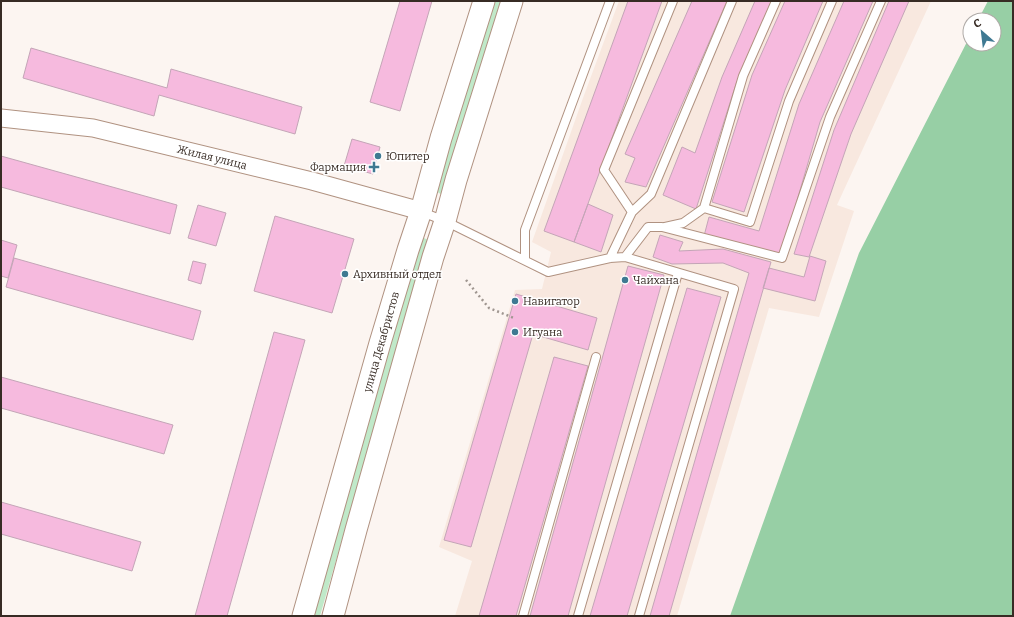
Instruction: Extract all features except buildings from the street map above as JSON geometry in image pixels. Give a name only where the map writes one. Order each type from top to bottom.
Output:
[{"type":"street","name":"улица Декабристов","points":[[303,616],[380,343],[484,1]]},
{"type":"street","points":[[333,616],[433,258],[512,1]]},
{"type":"street","name":"Жилая улица","points":[[1,118],[93,128],[312,182],[421,211]]},
{"type":"lane","points":[[525,260],[525,230],[610,1]]},
{"type":"lane","points":[[632,212],[604,170],[673,1]]},
{"type":"lane","points":[[610,258],[632,212],[651,194],[732,1]]},
{"type":"lane","points":[[625,257],[648,227],[662,227],[683,223],[704,208],[743,76],[776,1]]},
{"type":"lane","points":[[704,208],[750,222],[788,101],[832,1]]},
{"type":"lane","points":[[662,227],[782,258],[830,117],[881,1]]},
{"type":"lane","points":[[421,211],[445,221],[548,272],[610,258],[625,257],[734,289],[639,616]]},
{"type":"lane","points":[[578,616],[678,273]]},
{"type":"lane","points":[[523,616],[596,357]]},
{"type":"path","points":[[466,280],[489,308],[514,318]]},
{"type":"shaded area","points":[[619,1],[931,1],[837,205],[854,211],[819,317],[769,308],[677,616],[455,616],[472,561],[439,547],[515,290],[542,289],[551,252],[532,242]]},
{"type":"green space","points":[[494,1],[502,1],[442,195],[436,191]]},
{"type":"green space","points":[[988,1],[1013,1],[1013,616],[730,616],[859,253],[962,52],[1002,52],[1002,12],[982,12]]},
{"type":"green space","points":[[422,237],[428,240],[320,616],[312,616]]},
{"type":"place","name":"Юпитер","points":[[378,156]]},
{"type":"place","name":"Фармация","points":[[374,167]]},
{"type":"place","name":"Архивный отдел","points":[[345,274]]},
{"type":"place","name":"Чайхана","points":[[625,280]]},
{"type":"place","name":"Навигатор","points":[[515,301]]},
{"type":"place","name":"Игуана","points":[[515,332]]}]
